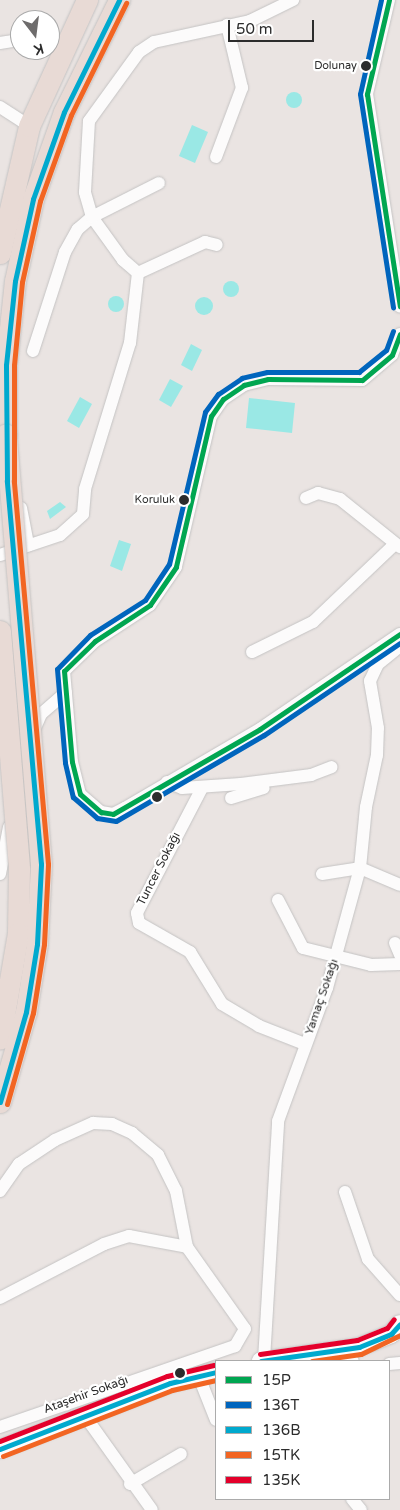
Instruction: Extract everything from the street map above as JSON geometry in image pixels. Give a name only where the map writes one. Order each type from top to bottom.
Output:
[{"type":"highway","points":[[60,41],[87,0]]},
{"type":"highway","points":[[0,1102],[26,1012],[37,944],[41,864],[6,434],[6,365],[15,281],[33,199],[64,112],[119,0]]},
{"type":"highway","points":[[0,253],[31,121],[51,60]]},
{"type":"highway","points":[[0,631],[19,869],[18,934],[0,1038]]},
{"type":"main road","points":[[270,1360],[330,1353],[359,1347],[391,1334],[400,1324]]},
{"type":"main road","points":[[0,1449],[170,1383],[215,1372]]},
{"type":"street","points":[[138,272],[123,260],[92,217],[86,192],[89,121],[108,92],[139,52],[154,42],[280,10],[293,0]]},
{"type":"street","points":[[388,0],[367,94],[400,306]]},
{"type":"street","points":[[216,157],[242,88],[227,25]]},
{"type":"street","points":[[0,107],[31,121]]},
{"type":"street","points":[[33,351],[65,252],[92,217],[159,184]]},
{"type":"street","points":[[138,272],[205,242],[217,245]]},
{"type":"street","points":[[0,555],[60,535],[84,514],[85,489],[130,343],[138,272]]},
{"type":"street","points":[[400,334],[392,355],[362,380],[268,379],[244,385],[223,398],[211,416],[176,567],[150,605],[74,658],[64,671],[77,786],[93,810],[113,814],[260,729],[400,634]]},
{"type":"street","points":[[17,475],[28,545]]},
{"type":"street","points":[[252,652],[312,622],[397,546],[340,499],[318,493],[306,498]]},
{"type":"street","name":"Yamaç Sokağı","points":[[262,1360],[278,1121],[335,957],[360,868],[377,755],[378,728],[370,681],[378,664],[400,646]]},
{"type":"street","points":[[0,874],[24,753],[41,714],[66,692]]},
{"type":"street","points":[[231,798],[286,779],[332,766]]},
{"type":"street","points":[[167,782],[182,788],[202,788],[286,779]]},
{"type":"street","name":"Tuncer Sokağı","points":[[202,788],[137,913],[139,923],[190,952],[222,1004],[259,1026],[305,1044]]},
{"type":"street","points":[[322,874],[360,868],[400,885]]},
{"type":"street","points":[[278,900],[304,948],[371,965],[400,964]]},
{"type":"street","points":[[395,943],[400,955]]},
{"type":"street","points":[[0,1191],[19,1164],[55,1140],[93,1123],[112,1124],[132,1133],[158,1155],[176,1191],[187,1247],[129,1236],[104,1244],[0,1298]]},
{"type":"street","points":[[346,1192],[368,1260],[400,1295]]},
{"type":"street","name":"Ataşehir Sokağı","points":[[0,1427],[235,1346],[244,1336],[243,1322],[187,1247]]},
{"type":"street","points":[[330,1353],[350,1360]]},
{"type":"street","points":[[199,1377],[215,1417]]},
{"type":"street","points":[[84,1416],[130,1484],[152,1510]]},
{"type":"street","points":[[130,1484],[181,1454]]},
{"type":"street","points":[[353,1500],[362,1510]]},
{"type":"water","points":[[294,92],[302,100],[294,108],[286,100]]},
{"type":"water","points":[[192,125],[208,132],[195,163],[179,156]]},
{"type":"water","points":[[228,281],[234,281],[239,286],[237,295],[228,297],[223,292],[223,286]]},
{"type":"water","points":[[116,296],[122,298],[124,304],[122,310],[116,312],[110,310],[108,304],[110,298]]},
{"type":"water","points":[[200,297],[208,297],[213,302],[211,313],[200,315],[195,310],[195,302]]},
{"type":"water","points":[[191,344],[202,350],[192,371],[181,365]]},
{"type":"water","points":[[170,379],[183,386],[171,407],[159,400]]},
{"type":"water","points":[[80,397],[92,404],[79,428],[67,421]]},
{"type":"water","points":[[249,398],[295,403],[292,433],[246,428]]},
{"type":"water","points":[[60,502],[66,507],[50,519],[47,511]]},
{"type":"water","points":[[119,540],[131,544],[122,571],[110,566]]},
{"type":"transit line","name":"136B","points":[[0,1102],[26,1012],[37,944],[41,864],[7,481],[6,365],[15,281],[33,199],[64,112],[119,0]]},
{"type":"transit line","name":"136T","points":[[381,0],[360,94],[393,307]]},
{"type":"transit line","name":"15P","points":[[389,0],[367,94],[400,306]]},
{"type":"transit line","name":"15TK","points":[[7,1104],[33,1013],[44,944],[48,864],[14,481],[14,365],[22,282],[40,201],[71,115],[126,3]]},
{"type":"transit line","name":"136T","points":[[393,331],[386,350],[359,372],[267,372],[242,378],[218,394],[205,412],[169,564],[145,600],[90,635],[57,669],[65,763],[73,797],[97,818],[116,821],[264,735],[400,643]]},
{"type":"transit line","name":"15P","points":[[400,334],[392,355],[362,380],[268,379],[244,385],[223,399],[211,416],[176,567],[150,605],[95,641],[64,671],[72,762],[80,794],[101,812],[113,814],[260,729],[400,634]]},
{"type":"transit line","name":"135K","points":[[260,1354],[357,1340],[387,1328],[394,1319]]},
{"type":"transit line","name":"136B","points":[[268,1360],[359,1347],[391,1334],[400,1324]]},
{"type":"transit line","name":"15TK","points":[[319,1360],[361,1354],[400,1335]]},
{"type":"transit line","name":"135K","points":[[0,1441],[167,1376],[214,1365]]},
{"type":"transit line","name":"136B","points":[[0,1449],[170,1383],[215,1372]]},
{"type":"transit line","name":"15TK","points":[[3,1456],[172,1390],[215,1380]]},
{"type":"place","name":"Dolunay","points":[[366,66]]},
{"type":"place","name":"Koruluk","points":[[184,500]]}]
